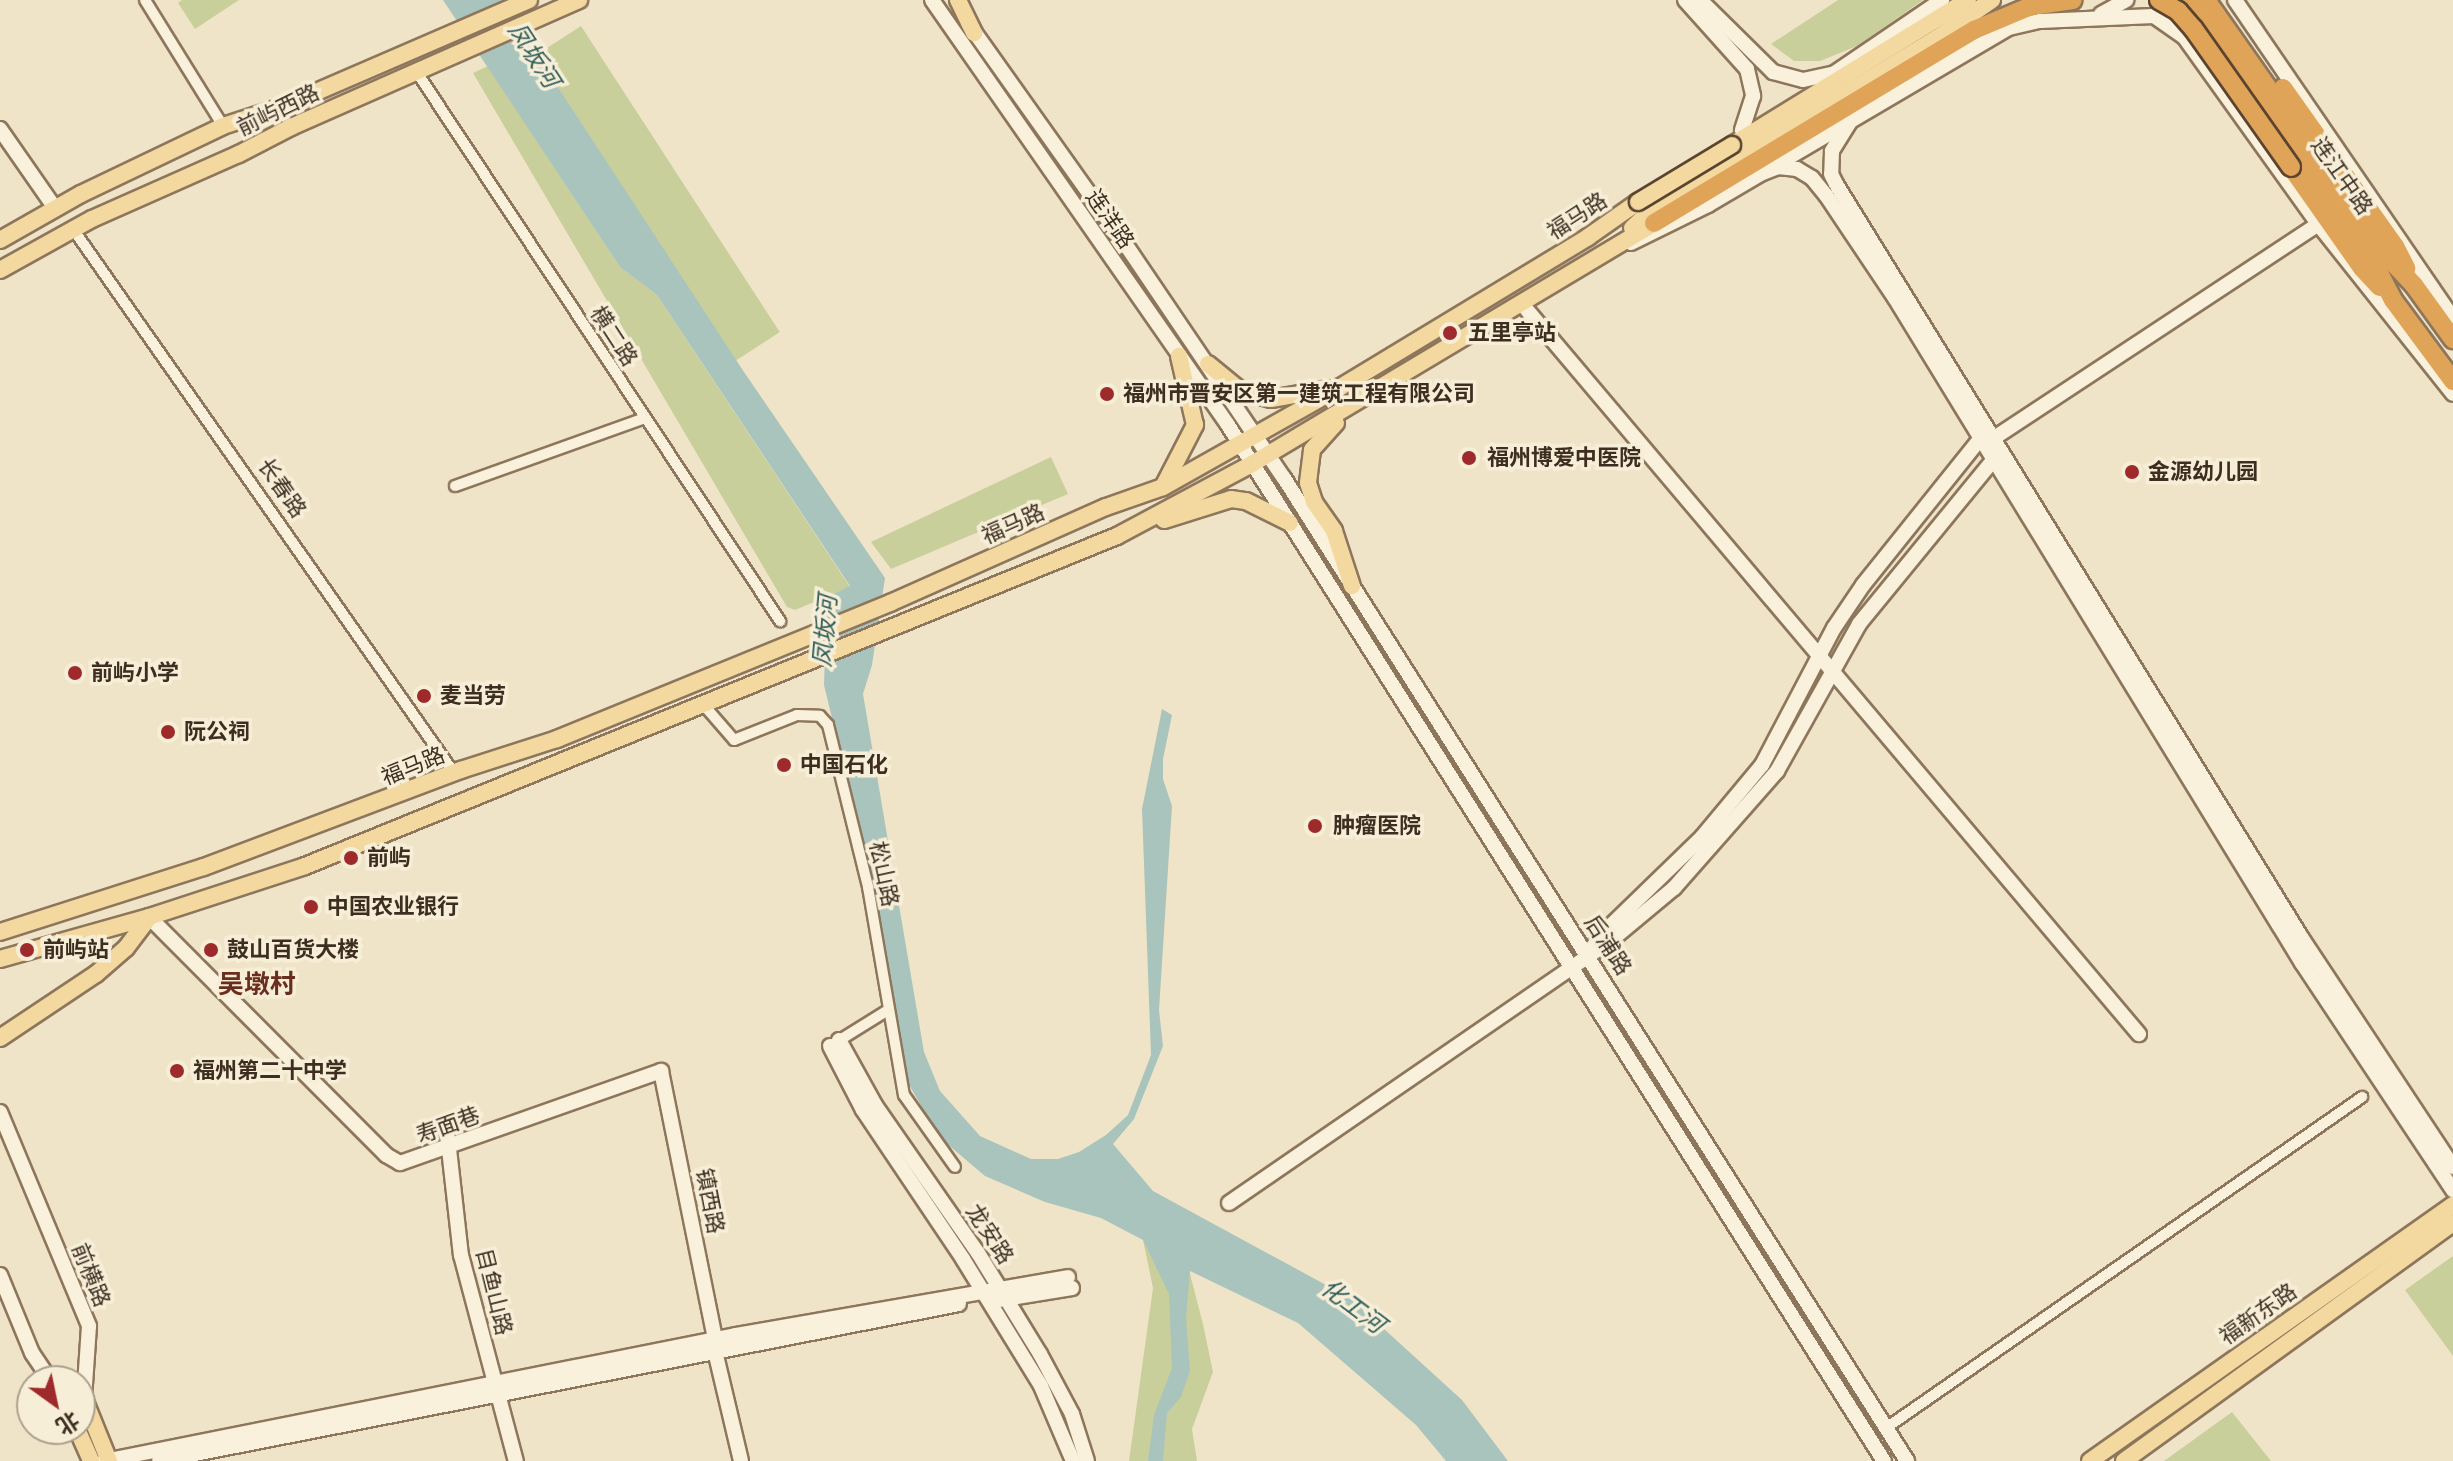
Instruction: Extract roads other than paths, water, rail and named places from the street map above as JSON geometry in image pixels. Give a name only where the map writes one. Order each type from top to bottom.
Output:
[{"type":"highway","points":[[1654,223],[1974,30],[2031,6],[2073,0]]},
{"type":"highway","points":[[2159,0],[2178,11],[2193,28],[2378,257]]},
{"type":"highway","name":"连江中路","points":[[2188,0],[2378,257],[2414,285],[2453,339]]},
{"type":"highway","name":"连江中路","points":[[2206,0],[2378,257],[2393,300],[2453,381]]},
{"type":"highway","points":[[2222,0],[2378,257]]},
{"type":"main road","name":"前屿西路","points":[[0,270],[73,229],[416,71],[579,0]]},
{"type":"main road","name":"连洋路","points":[[932,0],[1252,464]]},
{"type":"main road","name":"连洋路","points":[[952,0],[1208,364],[1268,455]]},
{"type":"main road","points":[[958,0],[974,33]]},
{"type":"main road","points":[[1685,0],[1747,69],[1753,96],[1742,130]]},
{"type":"main road","points":[[1700,0],[1773,72],[1803,80],[1835,73]]},
{"type":"main road","points":[[1588,237],[1644,190],[1835,73],[1942,0]]},
{"type":"main road","name":"福马路","points":[[0,932],[204,867],[454,773],[557,739],[890,603],[1106,507],[1163,487],[1257,437],[1339,388],[1968,0]]},
{"type":"main road","name":"福马路","points":[[1602,256],[1648,213],[1937,38],[1992,0]]},
{"type":"main road","points":[[2094,18],[2126,0]]},
{"type":"main road","points":[[2165,0],[2185,38],[2318,224],[2453,394]]},
{"type":"main road","points":[[2235,0],[2453,318]]},
{"type":"main road","name":"前屿西路","points":[[0,240],[55,208],[223,126],[284,106],[522,3]]},
{"type":"main road","points":[[1602,256],[1675,223],[2009,28],[2040,21],[2154,16],[2185,38]]},
{"type":"main road","points":[[1853,117],[1832,151],[1833,179],[1987,439],[1993,460],[2302,963],[2453,1190]]},
{"type":"main road","points":[[0,129],[55,208]]},
{"type":"main road","points":[[1755,176],[1786,167],[1806,174],[1818,184],[1987,439],[2301,937],[2453,1167]]},
{"type":"main road","name":"福马路","points":[[0,959],[149,917],[305,866],[1117,536],[1268,455],[1654,223]]},
{"type":"main road","points":[[1588,955],[1601,935],[1683,858],[1749,782],[1773,748],[1820,655],[1863,585],[1987,439],[2318,224]]},
{"type":"main road","points":[[1522,304],[2139,1034]]},
{"type":"main road","points":[[1163,487],[1195,425],[1179,356]]},
{"type":"main road","points":[[1208,364],[1241,391],[1271,399],[1339,388]]},
{"type":"main road","points":[[1352,586],[1334,531],[1311,495],[1308,464],[1320,437],[1371,394]]},
{"type":"main road","name":"后浦路","points":[[1268,455],[1907,1461]]},
{"type":"main road","points":[[1229,1203],[1625,930],[1674,888],[1756,798],[1786,755],[1864,618],[1993,460]]},
{"type":"main road","name":"后浦路","points":[[1252,464],[1884,1461]]},
{"type":"main road","points":[[1117,536],[1231,499],[1246,501],[1290,523]]},
{"type":"main road","points":[[0,1038],[96,974],[126,948],[149,917]]},
{"type":"main road","name":"寿面巷","points":[[149,917],[386,1155],[405,1163],[661,1071]]},
{"type":"main road","name":"龙安路","points":[[834,1043],[1003,1294],[1062,1394],[1080,1433],[1087,1461]]},
{"type":"main road","name":"龙安路","points":[[834,1043],[863,1110],[986,1296],[1041,1386],[1073,1461]]},
{"type":"main road","name":"镇西路","points":[[661,1071],[741,1461]]},
{"type":"main road","name":"前横路","points":[[0,1112],[89,1326],[86,1365]]},
{"type":"main road","name":"目鱼山路","points":[[447,1131],[461,1255],[516,1461]]},
{"type":"main road","name":"福新东路","points":[[2090,1461],[2453,1205]]},
{"type":"main road","name":"福新东路","points":[[2124,1461],[2453,1223]]},
{"type":"main road","points":[[0,1275],[32,1353],[40,1365]]},
{"type":"main road","points":[[96,1460],[715,1345],[1070,1283]]},
{"type":"main road","points":[[159,1461],[496,1388]]},
{"type":"street","points":[[145,0],[223,126]]},
{"type":"street","name":"横二路","points":[[416,71],[780,621]]},
{"type":"street","name":"长春路","points":[[73,229],[454,773]]},
{"type":"street","points":[[455,486],[645,418]]},
{"type":"street","name":"松山路","points":[[702,703],[734,740],[797,715],[820,716],[828,725],[868,887],[888,1010],[908,1103],[955,1167]]},
{"type":"street","points":[[834,1043],[888,1010]]},
{"type":"street","points":[[1886,1428],[2362,1097]]},
{"type":"water","points":[[443,0],[501,0],[744,372],[885,578],[872,665],[863,694],[924,1052],[940,1091],[980,1136],[1031,1159],[1058,1159],[1079,1152],[1106,1135],[1128,1115],[1151,1055],[1142,809],[1162,709],[1172,715],[1163,759],[1163,779],[1172,806],[1159,1010],[1163,1046],[1134,1119],[1113,1144],[1153,1191],[1350,1298],[1462,1400],[1508,1461],[1446,1461],[1416,1425],[1298,1323],[1190,1271],[1186,1318],[1190,1371],[1181,1397],[1167,1413],[1163,1461],[1148,1461],[1154,1415],[1172,1368],[1169,1294],[1143,1240],[1101,1218],[1045,1202],[985,1176],[939,1137],[907,1081],[871,881],[824,685],[827,597],[850,586],[657,295],[620,267]]},
{"type":"place","name":"五里亭站","points":[[1450,333]]},
{"type":"place","name":"福州市晋安区第一建筑工程有限公司","points":[[1107,394]]},
{"type":"place","name":"福州博爱中医院","points":[[1469,458]]},
{"type":"place","name":"金源幼儿园","points":[[2132,472]]},
{"type":"place","name":"前屿小学","points":[[75,673]]},
{"type":"place","name":"麦当劳","points":[[424,696]]},
{"type":"place","name":"阮公祠","points":[[168,732]]},
{"type":"place","name":"中国石化","points":[[784,765]]},
{"type":"place","name":"肿瘤医院","points":[[1315,826]]},
{"type":"place","name":"前屿","points":[[351,858]]},
{"type":"place","name":"中国农业银行","points":[[311,907]]},
{"type":"place","name":"前屿站","points":[[27,950]]},
{"type":"place","name":"鼓山百货大楼","points":[[211,950]]},
{"type":"place","name":"福州第二十中学","points":[[177,1071]]},
{"type":"district","name":"吴墩村","points":[[257,984]]},
{"type":"water label","name":"凤坂河","points":[[534,55]]},
{"type":"water label","name":"凤坂河","points":[[825,631]]},
{"type":"water label","name":"化工河","points":[[1353,1306]]}]
